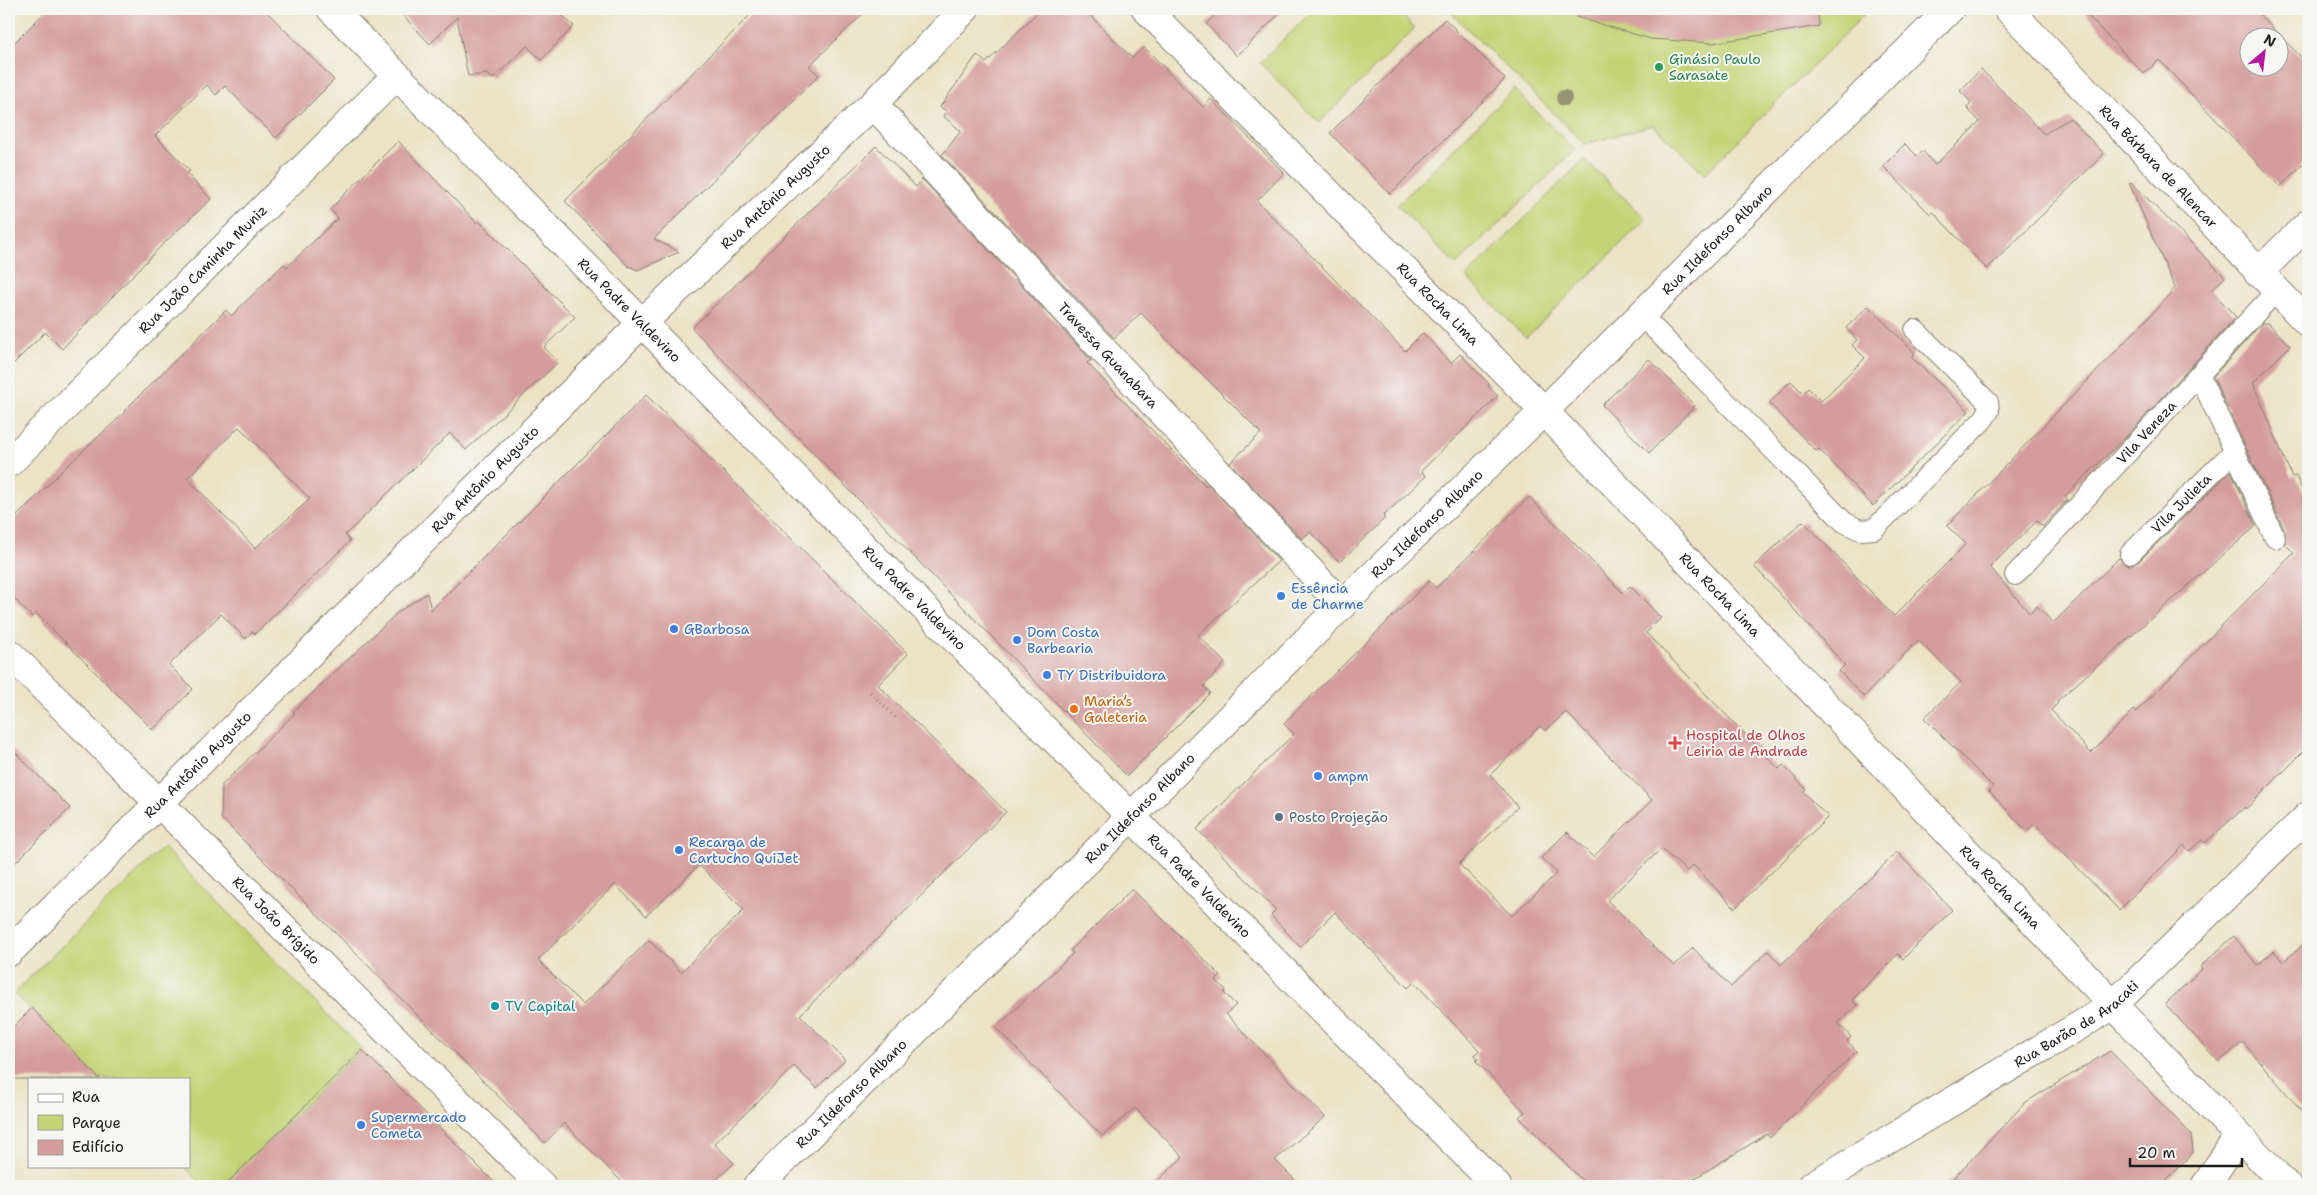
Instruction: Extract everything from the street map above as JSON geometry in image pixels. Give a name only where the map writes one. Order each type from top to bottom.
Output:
[{"type":"street","name":"Rua Padre Valdevino","points":[[331,9],[1497,1186]]},
{"type":"street","name":"Rua Antônio Augusto","points":[[9,952],[641,324],[873,104],[965,9]]},
{"type":"street","name":"Rua Rocha Lima","points":[[1146,9],[1544,411],[2112,1006],[2287,1186]]},
{"type":"street","name":"Rua Ildefonso Albano","points":[[756,1186],[1131,818],[1342,605],[1544,411],[1950,9]]},
{"type":"street","name":"Rua Bárbara de Alencar","points":[[2008,9],[2308,323]]},
{"type":"street","name":"Rua João Caminha Muniz","points":[[9,463],[397,75]]},
{"type":"street","name":"Travessa Guanabara","points":[[873,104],[1342,605]]},
{"type":"street","points":[[2267,281],[2308,224]]},
{"type":"street","name":"Rua João Brígido","points":[[9,653],[542,1186]]},
{"type":"street","name":"Rua Barão de Aracati","points":[[1811,1186],[2112,1006],[2308,816]]},
{"type":"street","points":[[2205,1186],[2238,1137]]},
{"type":"lane","name":"Vila Veneza","points":[[2015,575],[2199,375],[2267,281]]},
{"type":"lane","points":[[1641,315],[1844,522],[1860,530],[1874,529],[1983,420],[1989,411],[1988,402],[1915,330]]},
{"type":"lane","points":[[2199,375],[2275,538]]},
{"type":"lane","name":"Vila Julieta","points":[[2130,554],[2234,451]]},
{"type":"path","points":[[870,692],[897,719]]},
{"type":"green space","points":[[1314,9],[1396,9],[1415,28],[1319,123],[1260,63]]},
{"type":"green space","name":"Ginásio Paulo Sarasate","points":[[1447,9],[1870,9],[1705,174],[1653,125],[1585,144]]},
{"type":"green space","points":[[1514,89],[1575,150],[1456,265],[1397,205]]},
{"type":"green space","points":[[1584,159],[1646,219],[1526,338],[1466,277]]},
{"type":"green space","points":[[163,847],[362,1049],[222,1186],[203,1186],[185,1168],[190,1168],[190,1078],[97,1078],[14,993]]},
{"type":"building","points":[[48,9],[264,9],[334,80],[276,138],[225,86],[216,95],[207,85],[155,136],[190,171],[187,174],[211,199],[162,245],[62,349],[45,332],[9,368],[9,48]]},
{"type":"building","points":[[397,9],[555,9],[574,26],[541,60],[527,46],[493,79],[487,74],[468,76],[457,17],[430,44]]},
{"type":"building","points":[[756,9],[868,9],[809,66],[819,75],[654,239],[679,252],[638,270],[628,266],[565,201]]},
{"type":"building","points":[[1041,9],[1084,9],[1132,58],[1144,47],[1203,107],[1211,99],[1284,173],[1257,201],[1405,351],[1423,333],[1451,363],[1460,354],[1498,396],[1421,471],[1426,476],[1383,516],[1385,518],[1340,562],[1310,532],[1302,539],[1230,463],[1261,433],[1141,313],[1114,338],[942,155],[961,131],[943,116],[947,111],[940,107],[977,55],[986,63]]},
{"type":"building","points":[[1221,9],[1284,9],[1237,56],[1206,24]]},
{"type":"building","points":[[1577,9],[1818,9],[1819,26],[1712,43],[1651,39],[1576,17]]},
{"type":"building","points":[[2081,9],[2254,9],[2273,28],[2240,28],[2240,78],[2290,78],[2290,46],[2308,64],[2308,159],[2280,187],[2159,60],[2144,74]]},
{"type":"building","points":[[1445,19],[1505,79],[1390,194],[1330,133]]},
{"type":"building","points":[[1981,69],[2044,134],[2070,118],[2104,154],[1987,269],[1933,212],[1930,214],[1883,166],[1905,144],[1917,156],[1923,151],[1935,165],[1980,122],[1967,108],[1971,102],[1960,91]]},
{"type":"building","points":[[398,141],[477,223],[479,221],[575,317],[544,347],[558,362],[466,450],[450,433],[345,535],[350,541],[255,634],[252,631],[246,639],[221,614],[169,665],[193,689],[153,730],[36,613],[32,617],[9,593],[9,524],[71,462],[125,412],[226,310],[231,316],[284,264],[287,267],[338,218],[330,209]],"holes":[[[239,427],[310,499],[255,548],[187,478]]]},
{"type":"building","points":[[876,146],[916,187],[922,179],[1091,360],[1087,363],[1206,486],[1208,484],[1279,561],[1198,635],[1225,663],[1204,686],[1210,693],[1127,776],[692,328]]},
{"type":"building","points":[[2131,182],[2225,277],[2211,290],[2236,317],[2129,434],[2065,496],[2068,500],[2043,527],[2037,521],[1990,567],[2030,614],[2037,606],[2053,623],[2119,558],[2127,566],[2138,562],[2231,471],[2256,526],[2057,701],[2058,703],[2051,710],[2091,753],[2134,710],[2136,712],[2294,553],[2285,544],[2286,533],[2213,377],[2262,323],[2268,323],[2290,346],[2253,383],[2292,477],[2296,476],[2308,503],[2308,747],[2246,809],[2245,807],[2205,843],[2202,840],[2189,851],[2184,845],[2119,910],[2035,824],[2027,831],[1989,791],[1993,787],[1924,718],[1961,682],[1918,640],[1864,697],[1839,671],[1845,665],[1754,566],[1803,521],[1894,616],[1966,544],[1947,526],[2175,288],[2129,183]]},
{"type":"building","points":[[1868,306],[1915,353],[1911,357],[1969,411],[1873,506],[1819,449],[1816,451],[1769,403],[1791,381],[1803,393],[1808,388],[1821,401],[1865,358],[1852,345],[1857,340],[1846,328]]},
{"type":"building","points":[[1649,359],[1695,406],[1649,453],[1602,405]]},
{"type":"building","points":[[646,395],[908,654],[878,685],[1006,812],[800,1015],[845,1060],[817,1088],[794,1066],[714,1144],[734,1163],[710,1186],[626,1186],[564,1123],[545,1143],[221,818],[222,785],[295,713],[293,712],[398,612],[427,593],[431,610]],"holes":[[[699,865],[744,910],[681,972],[649,940],[583,1005],[538,960],[615,884],[646,916]]]},
{"type":"building","points":[[1529,497],[1623,593],[1630,586],[1651,607],[1661,618],[1646,633],[1779,769],[1783,765],[1806,789],[1803,792],[1828,817],[1735,908],[1693,865],[1687,871],[1661,849],[1607,900],[1674,966],[1693,948],[1731,987],[1768,951],[1781,965],[1897,852],[1952,910],[1903,959],[1898,954],[1852,1000],[1857,1005],[1838,1023],[1851,1037],[1847,1041],[1857,1051],[1770,1138],[1767,1134],[1682,1186],[1588,1186],[1519,1117],[1525,1112],[1476,1061],[1478,1059],[1475,1055],[1479,1050],[1414,982],[1408,988],[1335,912],[1300,947],[1271,915],[1276,910],[1197,829],[1294,734],[1284,724],[1294,713],[1429,581],[1436,588]],"holes":[[[1566,712],[1652,800],[1593,857],[1567,832],[1541,858],[1557,873],[1512,916],[1459,864],[1518,807],[1490,775],[1540,726],[1545,731]]]},
{"type":"building","points":[[9,746],[70,808],[9,869]]},
{"type":"building","points":[[1132,889],[1221,976],[1216,980],[1226,990],[1224,993],[1236,1005],[1226,1014],[1325,1117],[1275,1160],[1301,1186],[1152,1186],[1183,1157],[1135,1108],[1102,1136],[996,1028],[1073,953],[1070,951]]},
{"type":"building","points":[[2234,936],[2257,965],[2274,951],[2283,962],[2308,941],[2308,1119],[2243,1042],[2219,1062],[2165,1004],[2202,969],[2200,967]]},
{"type":"building","points":[[32,1008],[99,1078],[9,1079],[9,1031]]},
{"type":"building","name":"Supermercado Cometa","points":[[362,1050],[498,1186],[224,1186]]},
{"type":"building","points":[[2110,1051],[2191,1134],[2193,1152],[2162,1186],[1946,1186],[2026,1102]]},
{"type":"place","name":"Ginásio Paulo Sarasate","points":[[1659,67]]},
{"type":"place","name":"Essência de Charme","points":[[1281,596]]},
{"type":"place","name":"GBarbosa","points":[[674,629]]},
{"type":"place","name":"Dom Costa Barbearia","points":[[1017,640]]},
{"type":"place","name":"TY Distribuidora","points":[[1047,675]]},
{"type":"place","name":"Maria’s Galeteria","points":[[1074,709]]},
{"type":"place","name":"Hospital de Olhos Leiria de Andrade","points":[[1675,743]]},
{"type":"place","name":"ampm","points":[[1318,776]]},
{"type":"place","name":"Posto Projeção","points":[[1279,817]]},
{"type":"place","name":"Recarga de Cartucho QuiJet","points":[[679,850]]},
{"type":"place","name":"TV Capital","points":[[495,1006]]},
{"type":"place","name":"Supermercado Cometa","points":[[361,1125]]}]
